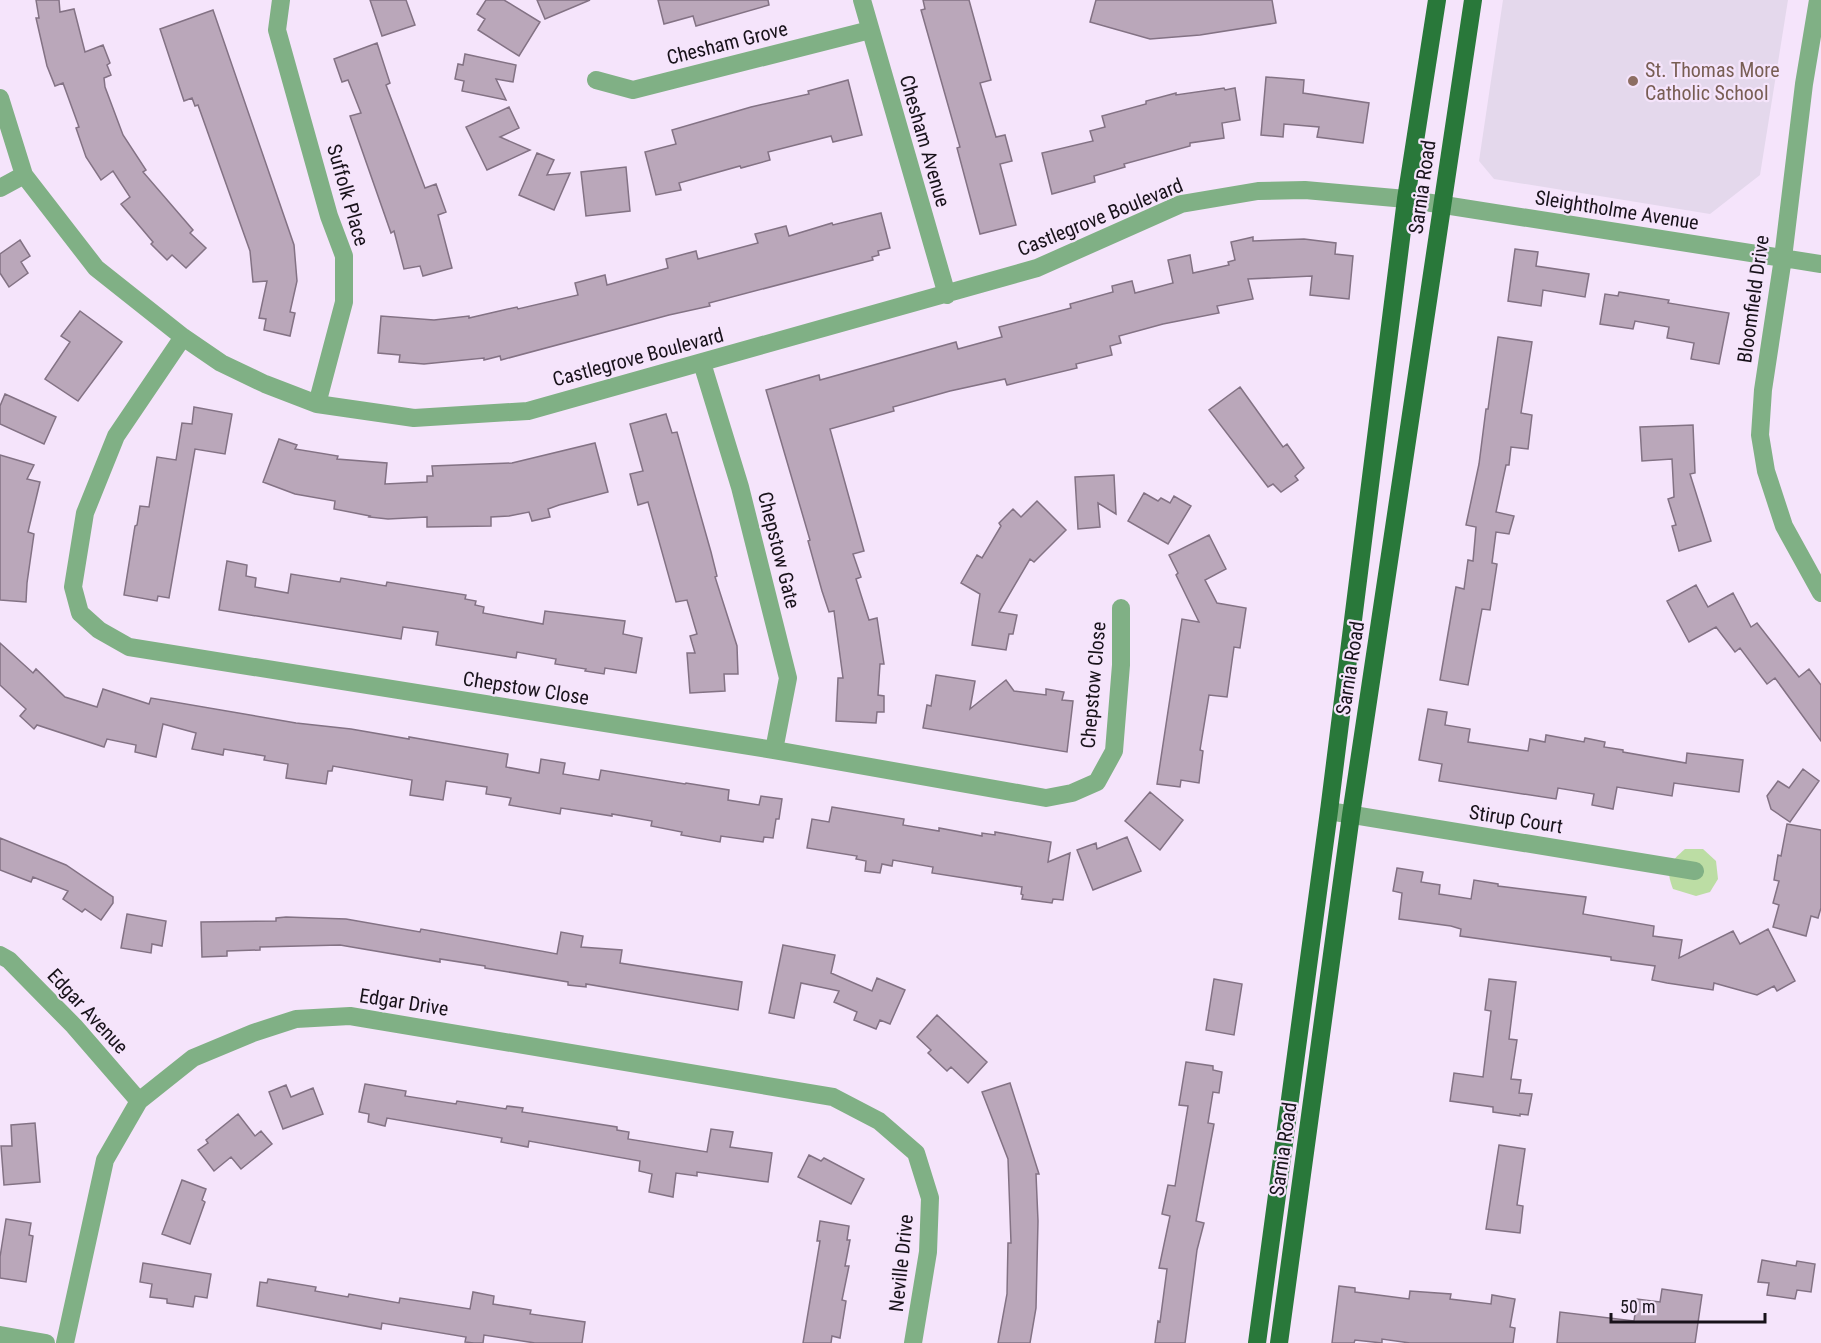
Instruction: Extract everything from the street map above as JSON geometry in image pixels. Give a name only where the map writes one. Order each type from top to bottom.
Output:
[{"type":"main road","name":"Sarnia Road","points":[[1257,1343],[1329,811],[1406,199],[1437,0]]},
{"type":"main road","name":"Sarnia Road","points":[[1279,1343],[1351,815],[1473,0]]},
{"type":"street","name":"Suffolk Place","points":[[281,0],[277,30],[329,216],[344,256],[344,302],[317,404]]},
{"type":"street","name":"Chesham Avenue","points":[[862,0],[947,295]]},
{"type":"street","name":"Bloomfield Drive","points":[[1818,0],[1804,84],[1783,258],[1763,390],[1760,435],[1766,471],[1784,526],[1821,593]]},
{"type":"street","name":"Chesham Grove","points":[[596,80],[633,90],[870,30]]},
{"type":"street","name":"Castlegrove Boulevard","points":[[0,98],[24,175],[96,268],[183,337],[221,363],[265,384],[317,404],[414,418],[528,411],[947,295],[1037,268],[1181,204],[1258,191],[1305,190],[1406,199]]},
{"type":"street","points":[[0,188],[24,175]]},
{"type":"street","name":"Sleightholme Avenue","points":[[1406,199],[1821,264]]},
{"type":"street","name":"Chepstow Close","points":[[183,337],[116,436],[85,513],[73,587],[80,613],[99,630],[129,647],[774,750],[1046,798],[1072,793],[1098,782],[1113,751],[1120,665],[1121,608]]},
{"type":"street","name":"Chepstow Gate","points":[[702,363],[740,487],[789,678],[774,750]]},
{"type":"street","name":"Stirup Court","points":[[1329,811],[1695,871]]},
{"type":"street","name":"Edgar Avenue","points":[[0,954],[9,960],[74,1026],[139,1101]]},
{"type":"street","name":"Edgar Drive","points":[[65,1343],[105,1160],[139,1101],[193,1058],[253,1033],[296,1019],[350,1016],[833,1097],[879,1121],[916,1153]]},
{"type":"street","name":"Neville Drive","points":[[913,1343],[928,1252],[930,1198],[916,1153]]},
{"type":"street","points":[[0,1335],[46,1343]]},
{"type":"shaded area","name":"St. Thomas More Catholic School","points":[[1503,0],[1788,0],[1760,175],[1710,214],[1494,179],[1479,161]]},
{"type":"green space","points":[[1685,849],[1703,849],[1716,861],[1718,879],[1710,892],[1696,896],[1673,889],[1669,876],[1670,866]]},
{"type":"building","points":[[36,0],[59,0],[60,12],[74,9],[85,52],[103,45],[110,63],[107,65],[111,75],[104,78],[105,87],[123,135],[146,170],[143,172],[193,230],[190,233],[206,248],[186,268],[172,255],[167,260],[151,244],[153,242],[121,204],[130,197],[113,171],[101,180],[86,157],[76,128],[79,127],[63,83],[55,86],[47,66],[36,18],[39,18]]},
{"type":"building","points":[[370,0],[406,0],[415,25],[382,36]]},
{"type":"building","points":[[486,0],[504,0],[540,22],[519,56],[478,30],[485,19],[477,14]]},
{"type":"building","points":[[537,0],[590,0],[545,19]]},
{"type":"building","points":[[658,0],[768,0],[769,5],[696,26],[693,16],[664,24]]},
{"type":"building","points":[[923,0],[969,0],[991,80],[980,83],[996,137],[1005,135],[1012,161],[1000,164],[1016,225],[980,234],[957,148],[960,147],[921,10],[925,9]]},
{"type":"building","points":[[1096,0],[1272,0],[1276,23],[1200,35],[1150,39],[1090,22]]},
{"type":"building","points":[[213,10],[294,245],[297,281],[290,312],[295,313],[290,336],[264,330],[266,319],[259,318],[267,281],[253,282],[250,251],[198,105],[195,106],[192,98],[184,101],[160,29]]},
{"type":"building","points":[[377,43],[390,83],[386,85],[425,188],[436,184],[446,212],[438,215],[452,268],[423,276],[420,266],[404,269],[394,231],[391,233],[350,116],[361,113],[348,80],[342,82],[334,59]]},
{"type":"building","points":[[465,54],[516,65],[513,82],[496,79],[506,100],[462,91],[464,81],[455,79],[458,64],[463,65]]},
{"type":"building","points":[[1266,77],[1304,80],[1303,93],[1369,103],[1363,143],[1317,137],[1319,127],[1284,124],[1283,137],[1261,135]]},
{"type":"building","points":[[848,80],[862,135],[833,142],[831,136],[768,152],[770,160],[679,183],[681,190],[656,195],[645,152],[676,144],[672,130],[751,107],[809,94],[808,91]]},
{"type":"building","points":[[1224,88],[1225,90],[1235,88],[1240,120],[1222,123],[1224,138],[1190,143],[1190,146],[1124,164],[1125,167],[1094,176],[1095,182],[1052,194],[1042,153],[1093,141],[1090,131],[1105,127],[1102,116],[1176,93],[1176,95]]},
{"type":"building","points":[[509,107],[519,128],[500,137],[530,150],[487,170],[466,127]]},
{"type":"building","points":[[537,153],[554,160],[547,175],[570,173],[554,210],[519,195]]},
{"type":"building","points":[[626,167],[630,211],[586,216],[581,172]]},
{"type":"building","points":[[881,213],[890,248],[878,251],[879,255],[872,257],[873,260],[709,303],[710,306],[501,360],[500,356],[484,360],[484,358],[424,364],[399,362],[400,355],[378,353],[381,316],[434,320],[469,316],[469,318],[517,307],[518,309],[578,295],[575,283],[605,275],[607,285],[668,268],[666,259],[696,251],[698,259],[758,243],[755,234],[786,226],[789,236],[832,223],[833,225]]},
{"type":"building","points":[[1253,237],[1253,241],[1304,239],[1336,243],[1335,254],[1353,256],[1349,299],[1310,295],[1312,276],[1248,279],[1253,299],[1217,306],[1219,313],[1163,324],[1119,336],[1121,343],[1110,346],[1112,355],[1076,364],[1077,368],[1007,385],[1005,379],[950,391],[893,407],[894,411],[830,429],[864,551],[853,554],[861,577],[856,579],[869,620],[877,618],[884,664],[880,664],[878,695],[884,696],[884,712],[877,712],[876,723],[836,721],[838,678],[843,678],[834,611],[829,612],[822,591],[808,541],[810,540],[766,390],[819,375],[820,380],[956,342],[958,349],[1002,337],[999,327],[1071,308],[1070,304],[1113,292],[1112,286],[1132,281],[1135,293],[1173,283],[1168,260],[1190,255],[1193,273],[1229,265],[1228,262],[1235,260],[1231,242]]},
{"type":"building","points":[[20,240],[30,256],[21,262],[28,273],[9,287],[0,273],[0,254]]},
{"type":"building","points":[[1515,249],[1538,252],[1536,266],[1589,274],[1585,297],[1543,290],[1541,306],[1508,301]]},
{"type":"building","points":[[1619,292],[1729,313],[1719,364],[1691,359],[1694,343],[1667,338],[1669,327],[1635,321],[1633,329],[1600,324],[1605,294],[1618,296]]},
{"type":"building","points":[[80,311],[122,342],[78,401],[45,379],[70,342],[61,336]]},
{"type":"building","points":[[1498,337],[1532,342],[1521,413],[1532,415],[1528,449],[1511,447],[1509,465],[1506,465],[1496,512],[1514,516],[1509,534],[1496,532],[1492,563],[1497,564],[1490,610],[1482,609],[1468,685],[1440,680],[1456,587],[1464,589],[1468,560],[1473,561],[1476,527],[1466,525],[1479,464]]},
{"type":"building","points":[[1240,387],[1283,447],[1287,444],[1304,468],[1295,476],[1298,480],[1281,492],[1273,484],[1268,487],[1209,410]]},
{"type":"building","points":[[5,394],[56,417],[44,444],[0,424],[0,406]]},
{"type":"building","points":[[194,407],[232,414],[225,454],[195,449],[169,598],[158,596],[157,601],[124,595],[135,526],[140,506],[149,507],[157,457],[176,460],[182,423],[192,424]]},
{"type":"building","points":[[666,414],[672,433],[677,432],[711,552],[717,576],[715,577],[737,646],[738,674],[724,674],[725,691],[690,693],[687,653],[695,653],[690,636],[697,634],[687,600],[676,602],[648,502],[638,505],[630,474],[643,471],[630,424]]},
{"type":"building","points":[[1693,425],[1695,473],[1690,474],[1711,541],[1679,551],[1672,526],[1676,525],[1668,499],[1674,497],[1672,459],[1642,461],[1640,427]]},
{"type":"building","points":[[279,439],[297,445],[295,449],[338,456],[337,459],[387,463],[385,484],[427,482],[427,476],[433,476],[432,466],[512,463],[595,443],[608,492],[548,509],[550,517],[532,521],[529,512],[491,517],[491,526],[427,527],[427,517],[388,519],[369,517],[334,509],[335,501],[295,494],[263,482]]},
{"type":"building","points":[[0,455],[34,465],[27,479],[40,482],[28,532],[34,534],[26,602],[0,600]]},
{"type":"building","points":[[1114,475],[1116,514],[1098,503],[1100,527],[1078,529],[1075,477]]},
{"type":"building","points":[[1144,493],[1158,501],[1161,498],[1170,503],[1174,496],[1191,506],[1168,544],[1128,521]]},
{"type":"building","points":[[1037,501],[1066,530],[1034,562],[1030,559],[999,612],[1017,615],[1013,634],[1009,634],[1006,650],[972,645],[980,594],[961,583],[977,555],[982,558],[1001,526],[999,523],[1013,509],[1021,517]]},
{"type":"building","points":[[1209,535],[1226,569],[1205,580],[1217,603],[1246,608],[1240,648],[1234,647],[1227,697],[1209,695],[1200,750],[1203,751],[1199,783],[1181,780],[1180,787],[1157,784],[1182,619],[1199,622],[1169,555]]},
{"type":"building","points":[[227,561],[247,565],[246,576],[256,578],[255,587],[288,593],[291,574],[340,582],[341,578],[386,586],[387,582],[466,595],[465,599],[476,601],[475,605],[484,607],[483,613],[543,624],[545,611],[625,621],[623,634],[642,638],[636,673],[605,668],[604,674],[555,664],[556,659],[517,652],[516,658],[436,645],[438,632],[403,627],[401,639],[219,610]]},
{"type":"building","points":[[1696,585],[1708,607],[1733,593],[1751,627],[1757,623],[1799,677],[1809,669],[1821,685],[1821,741],[1775,678],[1767,684],[1740,648],[1735,652],[1716,627],[1689,642],[1667,601]]},
{"type":"building","points":[[0,643],[33,673],[36,669],[65,697],[97,707],[103,689],[149,704],[151,698],[296,723],[409,739],[409,737],[508,754],[506,767],[539,773],[541,759],[565,763],[563,774],[599,780],[601,770],[729,790],[728,800],[759,805],[761,796],[782,799],[779,819],[776,819],[773,838],[764,837],[763,842],[721,836],[720,842],[681,835],[682,832],[651,826],[652,821],[561,808],[560,814],[509,805],[511,798],[486,794],[487,787],[446,781],[443,800],[410,795],[412,780],[333,766],[332,771],[328,771],[326,784],[286,778],[288,764],[264,760],[265,756],[224,749],[223,755],[192,749],[196,733],[163,724],[156,757],[135,752],[136,745],[107,739],[104,747],[37,725],[34,729],[20,716],[26,709],[0,685]]},
{"type":"building","points":[[936,675],[975,681],[970,709],[1006,680],[1014,691],[1046,695],[1046,689],[1064,692],[1062,700],[1073,701],[1067,752],[923,728],[927,705],[931,706]]},
{"type":"building","points":[[1428,709],[1447,712],[1445,725],[1470,729],[1468,742],[1528,751],[1530,739],[1545,742],[1546,735],[1584,742],[1585,738],[1605,742],[1604,747],[1623,750],[1623,752],[1686,763],[1687,753],[1743,760],[1739,792],[1674,783],[1672,796],[1617,787],[1613,809],[1592,805],[1594,794],[1558,788],[1556,799],[1439,781],[1442,764],[1419,760]]},
{"type":"building","points":[[1803,769],[1819,781],[1790,822],[1771,809],[1767,796],[1778,781],[1789,788]]},
{"type":"building","points":[[1150,792],[1183,820],[1160,850],[1125,821]]},
{"type":"building","points":[[832,807],[904,819],[903,825],[939,831],[939,828],[982,836],[982,833],[995,835],[995,832],[1051,842],[1048,862],[1070,853],[1063,900],[1053,899],[1052,903],[1022,899],[1022,887],[932,873],[933,867],[893,860],[892,866],[882,864],[880,873],[865,871],[866,861],[856,859],[857,856],[807,848],[812,819],[829,822]]},
{"type":"building","points":[[1787,824],[1821,830],[1821,908],[1818,918],[1811,916],[1806,936],[1773,927],[1779,905],[1773,903],[1779,881],[1774,880]]},
{"type":"building","points":[[1127,837],[1141,871],[1093,890],[1077,850],[1096,843],[1097,849]]},
{"type":"building","points":[[0,838],[66,865],[113,897],[113,903],[101,920],[85,909],[82,912],[63,899],[68,891],[33,877],[31,882],[0,870]]},
{"type":"building","points":[[1397,868],[1423,872],[1421,882],[1440,885],[1439,894],[1471,899],[1474,880],[1498,884],[1498,886],[1586,897],[1583,914],[1654,926],[1653,936],[1682,940],[1679,958],[1733,931],[1740,944],[1768,929],[1795,981],[1777,991],[1774,986],[1757,995],[1714,983],[1713,990],[1667,983],[1652,980],[1655,966],[1611,960],[1611,957],[1460,936],[1461,929],[1451,926],[1399,919],[1402,893],[1393,891]]},
{"type":"building","points":[[127,914],[166,921],[162,946],[152,944],[151,953],[121,948]]},
{"type":"building","points":[[276,918],[346,919],[420,932],[421,929],[557,954],[561,932],[583,936],[581,947],[622,950],[620,963],[742,982],[738,1010],[586,984],[586,987],[568,985],[568,982],[485,968],[485,966],[440,959],[440,962],[340,945],[260,947],[260,950],[227,951],[227,956],[202,957],[201,922],[276,921]]},
{"type":"building","points":[[783,945],[835,955],[831,973],[872,991],[877,978],[905,990],[890,1024],[880,1020],[876,1029],[854,1020],[857,1012],[834,1002],[839,991],[801,983],[794,1018],[769,1013]]},
{"type":"building","points":[[1214,979],[1242,984],[1234,1035],[1206,1030]]},
{"type":"building","points":[[1489,979],[1516,982],[1509,1039],[1517,1040],[1511,1079],[1521,1080],[1519,1093],[1532,1094],[1528,1115],[1493,1112],[1493,1107],[1450,1101],[1454,1073],[1483,1077],[1491,1011],[1485,1010]]},
{"type":"building","points":[[937,1015],[987,1062],[968,1083],[951,1067],[947,1071],[928,1053],[931,1050],[917,1037]]},
{"type":"building","points":[[1186,1062],[1213,1066],[1213,1070],[1222,1072],[1219,1093],[1213,1092],[1208,1123],[1214,1124],[1196,1221],[1204,1223],[1197,1250],[1185,1343],[1155,1343],[1167,1269],[1159,1268],[1170,1216],[1162,1214],[1168,1185],[1175,1186],[1188,1106],[1179,1105]]},
{"type":"building","points":[[1010,1083],[1039,1174],[1036,1174],[1038,1221],[1036,1308],[1030,1343],[998,1343],[1007,1294],[1008,1243],[1011,1243],[1008,1159],[982,1092]]},
{"type":"building","points":[[365,1084],[406,1091],[405,1096],[456,1104],[457,1101],[506,1109],[507,1106],[523,1108],[522,1112],[617,1127],[617,1130],[629,1132],[628,1139],[707,1152],[711,1129],[733,1132],[730,1147],[772,1153],[768,1182],[697,1172],[697,1176],[676,1173],[673,1197],[649,1192],[652,1174],[639,1171],[640,1161],[529,1141],[528,1147],[501,1142],[502,1138],[387,1118],[385,1126],[368,1122],[369,1114],[359,1112]]},
{"type":"building","points":[[286,1085],[291,1097],[313,1088],[323,1114],[283,1129],[269,1092]]},
{"type":"building","points":[[238,1114],[255,1136],[261,1131],[272,1144],[241,1169],[231,1157],[214,1171],[198,1150],[208,1143],[206,1140]]},
{"type":"building","points":[[35,1123],[40,1182],[4,1185],[1,1146],[12,1146],[11,1125]]},
{"type":"building","points":[[1499,1145],[1525,1149],[1517,1205],[1523,1206],[1520,1233],[1486,1229]]},
{"type":"building","points":[[809,1155],[821,1161],[824,1158],[864,1179],[851,1204],[798,1177]]},
{"type":"building","points":[[182,1180],[206,1189],[202,1200],[205,1202],[190,1244],[162,1234]]},
{"type":"building","points":[[6,1219],[31,1223],[29,1235],[33,1236],[26,1282],[0,1278],[0,1257]]},
{"type":"building","points":[[820,1221],[849,1226],[847,1240],[850,1240],[845,1266],[849,1266],[842,1300],[846,1301],[840,1338],[832,1336],[831,1343],[803,1343],[820,1241],[817,1241]]},
{"type":"building","points":[[1762,1260],[1796,1266],[1797,1261],[1815,1264],[1811,1292],[1797,1290],[1795,1299],[1767,1295],[1769,1283],[1758,1282]]},
{"type":"building","points":[[143,1263],[211,1274],[207,1298],[195,1296],[193,1307],[167,1303],[167,1299],[150,1297],[152,1284],[140,1282]]},
{"type":"building","points":[[268,1279],[316,1287],[315,1291],[348,1297],[349,1294],[399,1303],[400,1298],[470,1309],[473,1292],[494,1296],[493,1304],[531,1310],[530,1314],[585,1322],[582,1343],[535,1343],[484,1335],[483,1343],[465,1342],[466,1337],[382,1323],[381,1329],[257,1306],[260,1282],[267,1283]]},
{"type":"building","points":[[1339,1286],[1355,1288],[1355,1292],[1409,1299],[1410,1291],[1451,1294],[1450,1299],[1491,1304],[1492,1295],[1515,1299],[1510,1327],[1515,1328],[1513,1343],[1410,1343],[1382,1339],[1382,1343],[1355,1340],[1354,1343],[1332,1343]]},
{"type":"building","points":[[1662,1289],[1702,1295],[1695,1343],[1557,1343],[1560,1312],[1634,1321],[1637,1299],[1660,1302]]},
{"type":"place","name":"St. Thomas More Catholic School","points":[[1633,81]]}]
